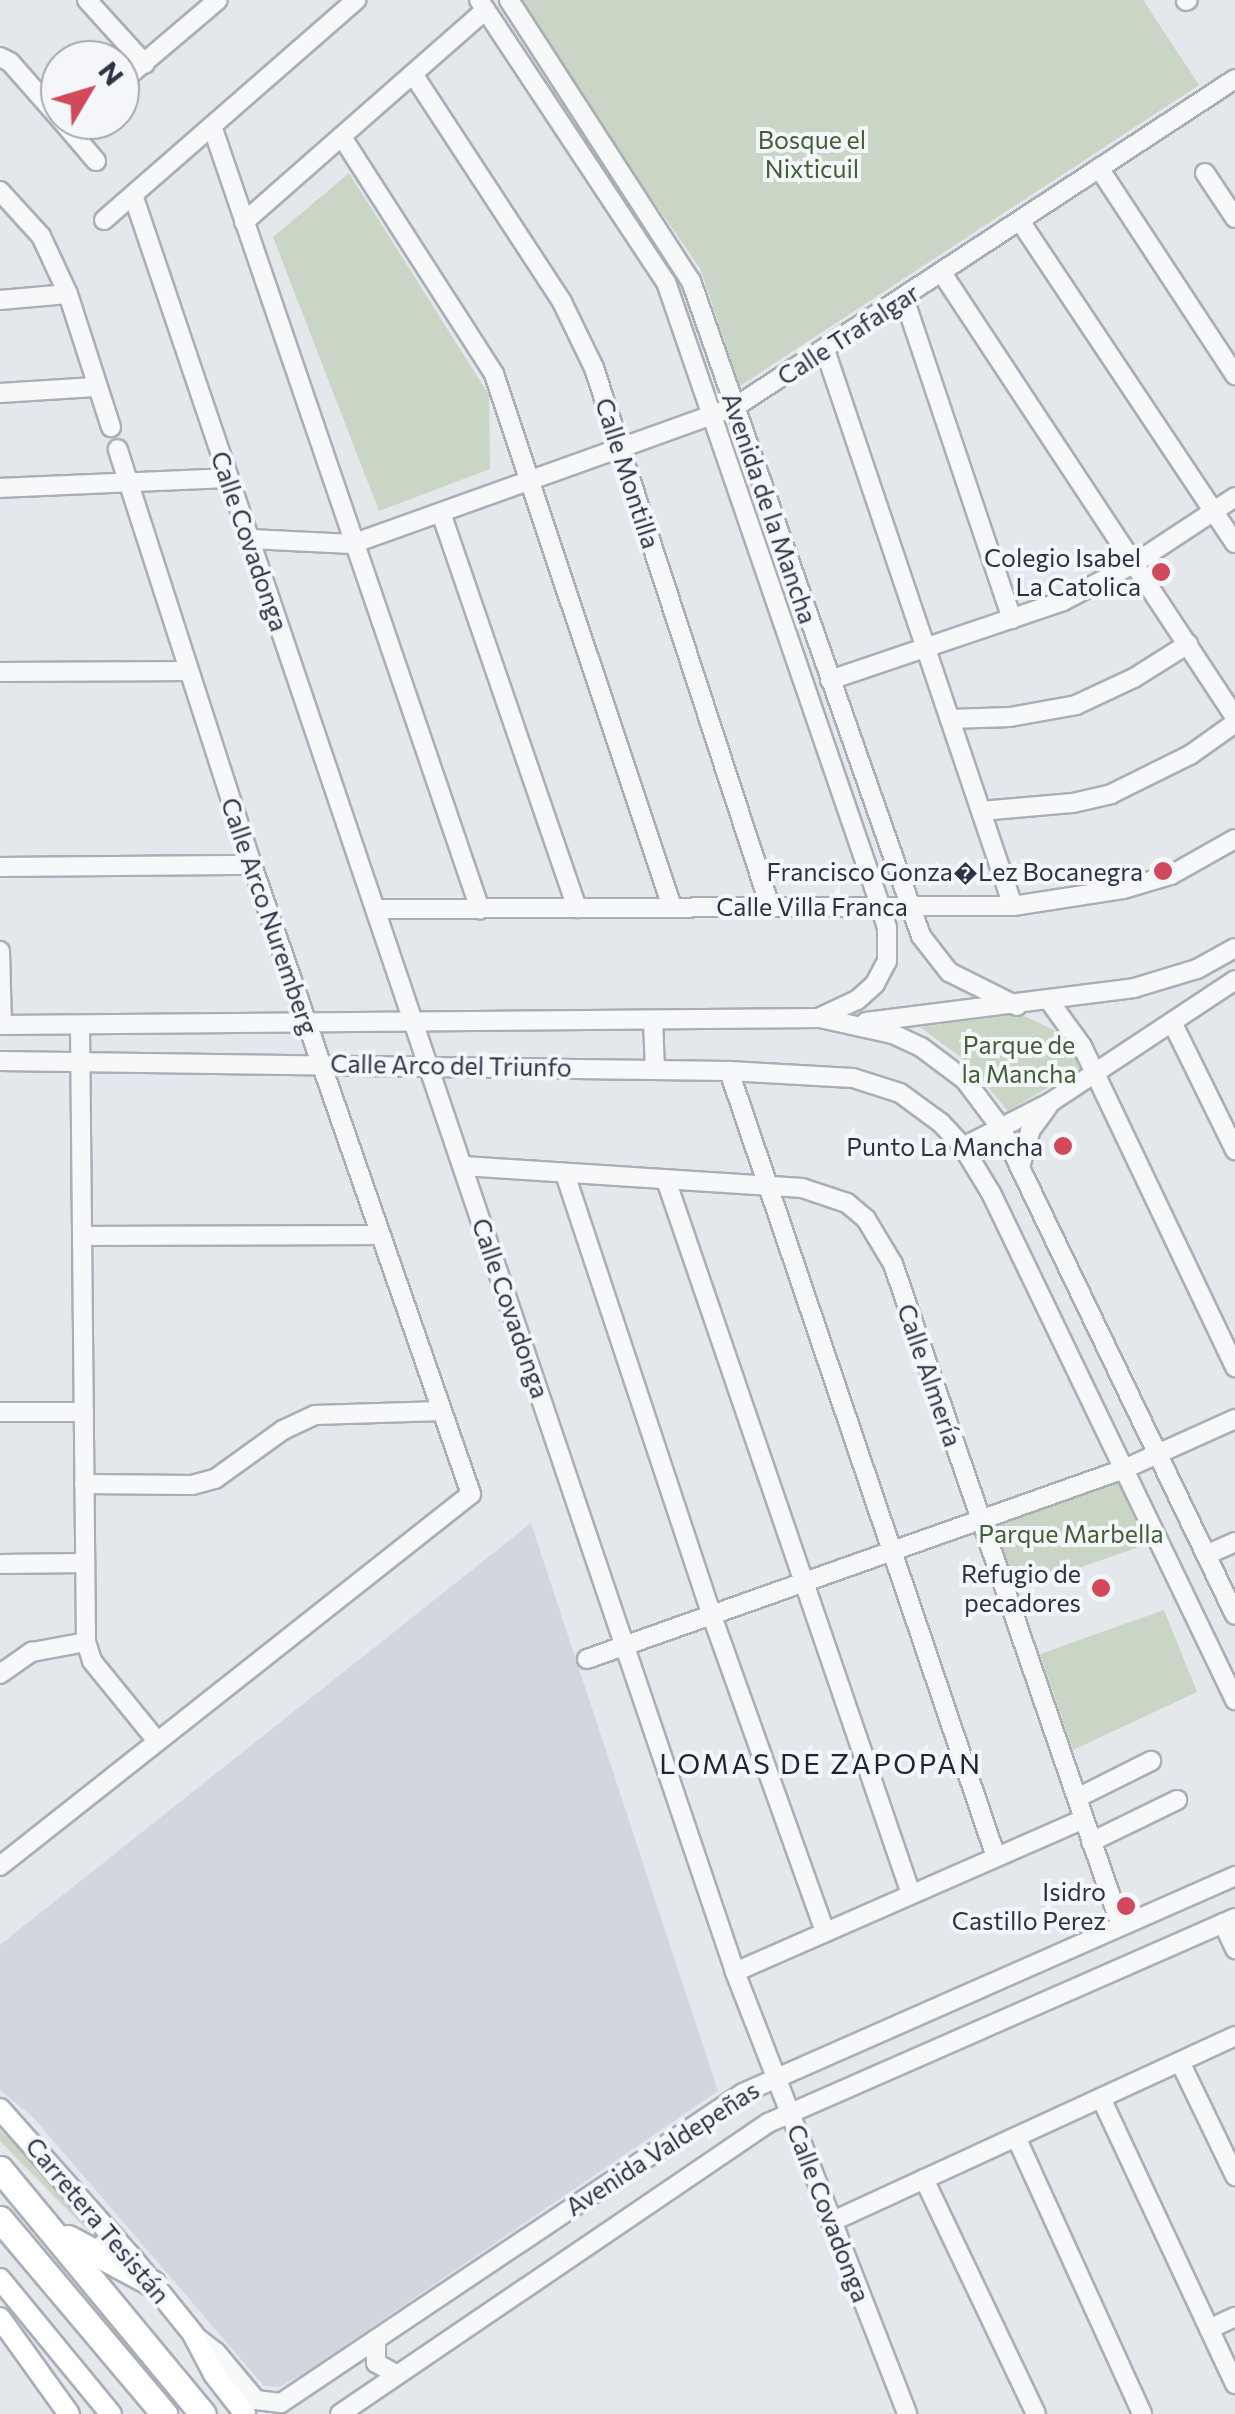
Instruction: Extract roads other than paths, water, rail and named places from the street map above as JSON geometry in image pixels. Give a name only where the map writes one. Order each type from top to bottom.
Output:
[{"type":"highway","points":[[0,2169],[203,2414]]},
{"type":"highway","points":[[0,2219],[164,2414]]},
{"type":"highway","points":[[51,2226],[152,2283]]},
{"type":"main road","name":"Carretera Tesistán","points":[[0,2108],[34,2142],[194,2334],[214,2374],[245,2414]]},
{"type":"main road","points":[[0,2279],[111,2414]]},
{"type":"main road","points":[[2,2329],[69,2414]]},
{"type":"street","points":[[87,0],[145,64]]},
{"type":"street","points":[[140,68],[218,0]]},
{"type":"street","points":[[104,220],[356,0]]},
{"type":"street","name":"Avenida de la Mancha","points":[[509,0],[691,282],[921,936],[948,972],[1017,1006]]},
{"type":"street","points":[[244,222],[413,74],[482,5]]},
{"type":"street","name":"Avenida de la Mancha","points":[[482,5],[666,282],[888,928],[887,961],[881,973],[857,1000],[820,1018]]},
{"type":"street","points":[[0,57],[10,62],[40,94]]},
{"type":"street","name":"Calle Montilla","points":[[413,74],[562,302],[594,368],[770,906]]},
{"type":"street","name":"Calle Trafalgar","points":[[250,539],[352,544],[734,407],[1235,80]]},
{"type":"street","points":[[212,126],[352,544],[480,908]]},
{"type":"street","points":[[342,137],[494,374],[672,907]]},
{"type":"street","points":[[79,140],[96,162]]},
{"type":"street","points":[[1099,168],[1235,375]]},
{"type":"street","points":[[1205,173],[1235,218]]},
{"type":"street","name":"Calle Covadonga","points":[[133,195],[735,1972],[907,2414]]},
{"type":"street","points":[[3,198],[40,236],[68,294],[111,427]]},
{"type":"street","points":[[1020,221],[1235,543]]},
{"type":"street","points":[[942,272],[1136,563],[1235,720],[1190,755],[1111,794],[1073,803],[981,811]]},
{"type":"street","points":[[0,300],[68,294]]},
{"type":"street","points":[[904,298],[1012,619]]},
{"type":"street","points":[[824,350],[1014,906]]},
{"type":"street","points":[[0,393],[95,387]]},
{"type":"street","name":"Calle Arco Nuremberg","points":[[118,448],[125,482],[252,865],[471,1494],[157,1741]]},
{"type":"street","points":[[0,488],[229,478]]},
{"type":"street","points":[[830,680],[1063,600],[1136,563],[1235,497]]},
{"type":"street","points":[[440,512],[576,908]]},
{"type":"street","points":[[950,720],[1010,717],[1076,705],[1134,678],[1188,644]]},
{"type":"street","points":[[0,672],[188,671]]},
{"type":"street","name":"Calle Villa Franca","points":[[376,910],[1014,906],[1124,890],[1171,875],[1235,839]]},
{"type":"street","points":[[0,867],[252,865]]},
{"type":"street","points":[[858,1022],[1050,1002],[1134,988],[1197,969],[1235,948]]},
{"type":"street","points":[[0,951],[1,1025]]},
{"type":"street","points":[[1235,980],[1051,1102],[963,1147],[991,1193],[1235,1700]]},
{"type":"street","points":[[1050,1002],[1082,1046],[1092,1075],[1235,1367]]},
{"type":"street","name":"Calle Arco del Triunfo","points":[[1,1025],[820,1018],[858,1022]]},
{"type":"street","points":[[653,1020],[654,1069]]},
{"type":"street","points":[[858,1022],[893,1034],[944,1062],[985,1104],[1001,1128],[1235,1616]]},
{"type":"street","points":[[1172,1022],[1235,1150]]},
{"type":"street","points":[[0,1866],[157,1741],[92,1661],[86,1642],[80,1026]]},
{"type":"street","name":"Calle Arco del Triunfo","points":[[0,1061],[428,1064],[853,1078],[900,1093],[932,1114],[963,1147]]},
{"type":"street","points":[[729,1071],[996,1857]]},
{"type":"street","points":[[1020,1167],[1030,1131],[1051,1102]]},
{"type":"street","points":[[1218,1116],[1235,1104]]},
{"type":"street","name":"Calle Almería","points":[[463,1166],[826,1193],[846,1203],[881,1238],[1120,1926]]},
{"type":"street","points":[[566,1174],[712,1616],[825,1932]]},
{"type":"street","points":[[666,1180],[911,1894]]},
{"type":"street","points":[[82,1236],[381,1235]]},
{"type":"street","points":[[84,1484],[192,1485],[215,1478],[283,1430],[315,1415],[442,1411]]},
{"type":"street","points":[[0,1412],[84,1412]]},
{"type":"street","points":[[586,1659],[1124,1469],[1235,1419]]},
{"type":"street","points":[[1206,1555],[1235,1542]]},
{"type":"street","points":[[0,1564],[85,1563]]},
{"type":"street","points":[[0,1674],[32,1652],[86,1642]]},
{"type":"street","points":[[1077,1798],[1151,1760]]},
{"type":"street","points":[[1091,1842],[1177,1800]]},
{"type":"street","points":[[735,1972],[1083,1819]]},
{"type":"street","name":"Avenida Valdepeñas","points":[[194,2334],[222,2358],[251,2395],[269,2404],[286,2400],[710,2114],[775,2076],[1235,1876]]},
{"type":"street","points":[[1229,1920],[1235,1949]]},
{"type":"street","name":"Avenida Valdepeñas","points":[[340,2414],[745,2136],[790,2112],[1229,1920]]},
{"type":"street","points":[[832,2222],[1235,2036]]},
{"type":"street","points":[[1180,2062],[1235,2176]]},
{"type":"street","points":[[1101,2098],[1235,2384]]},
{"type":"street","points":[[1016,2137],[1142,2414]]},
{"type":"street","points":[[924,2179],[1036,2414]]},
{"type":"street","points":[[1210,2329],[1235,2317]]},
{"type":"street","points":[[376,2339],[376,2363],[396,2374]]},
{"type":"place","name":"Colegio Isabel La Catolica","points":[[1161,572]]},
{"type":"place","name":"Francisco Gonza�Lez Bocanegra","points":[[1163,871]]},
{"type":"place","name":"Punto La Mancha","points":[[1063,1146]]},
{"type":"place","name":"Refugio de pecadores","points":[[1101,1588]]},
{"type":"place","name":"Isidro Castillo Perez","points":[[1126,1906]]},
{"type":"district","name":"LOMAS DE ZAPOPAN","points":[[821,1763]]},
{"type":"park label","name":"Bosque el Nixticuil","points":[[812,154]]},
{"type":"park label","name":"Parque de la Mancha","points":[[1019,1060]]},
{"type":"park label","name":"Parque Marbella","points":[[1071,1533]]}]
